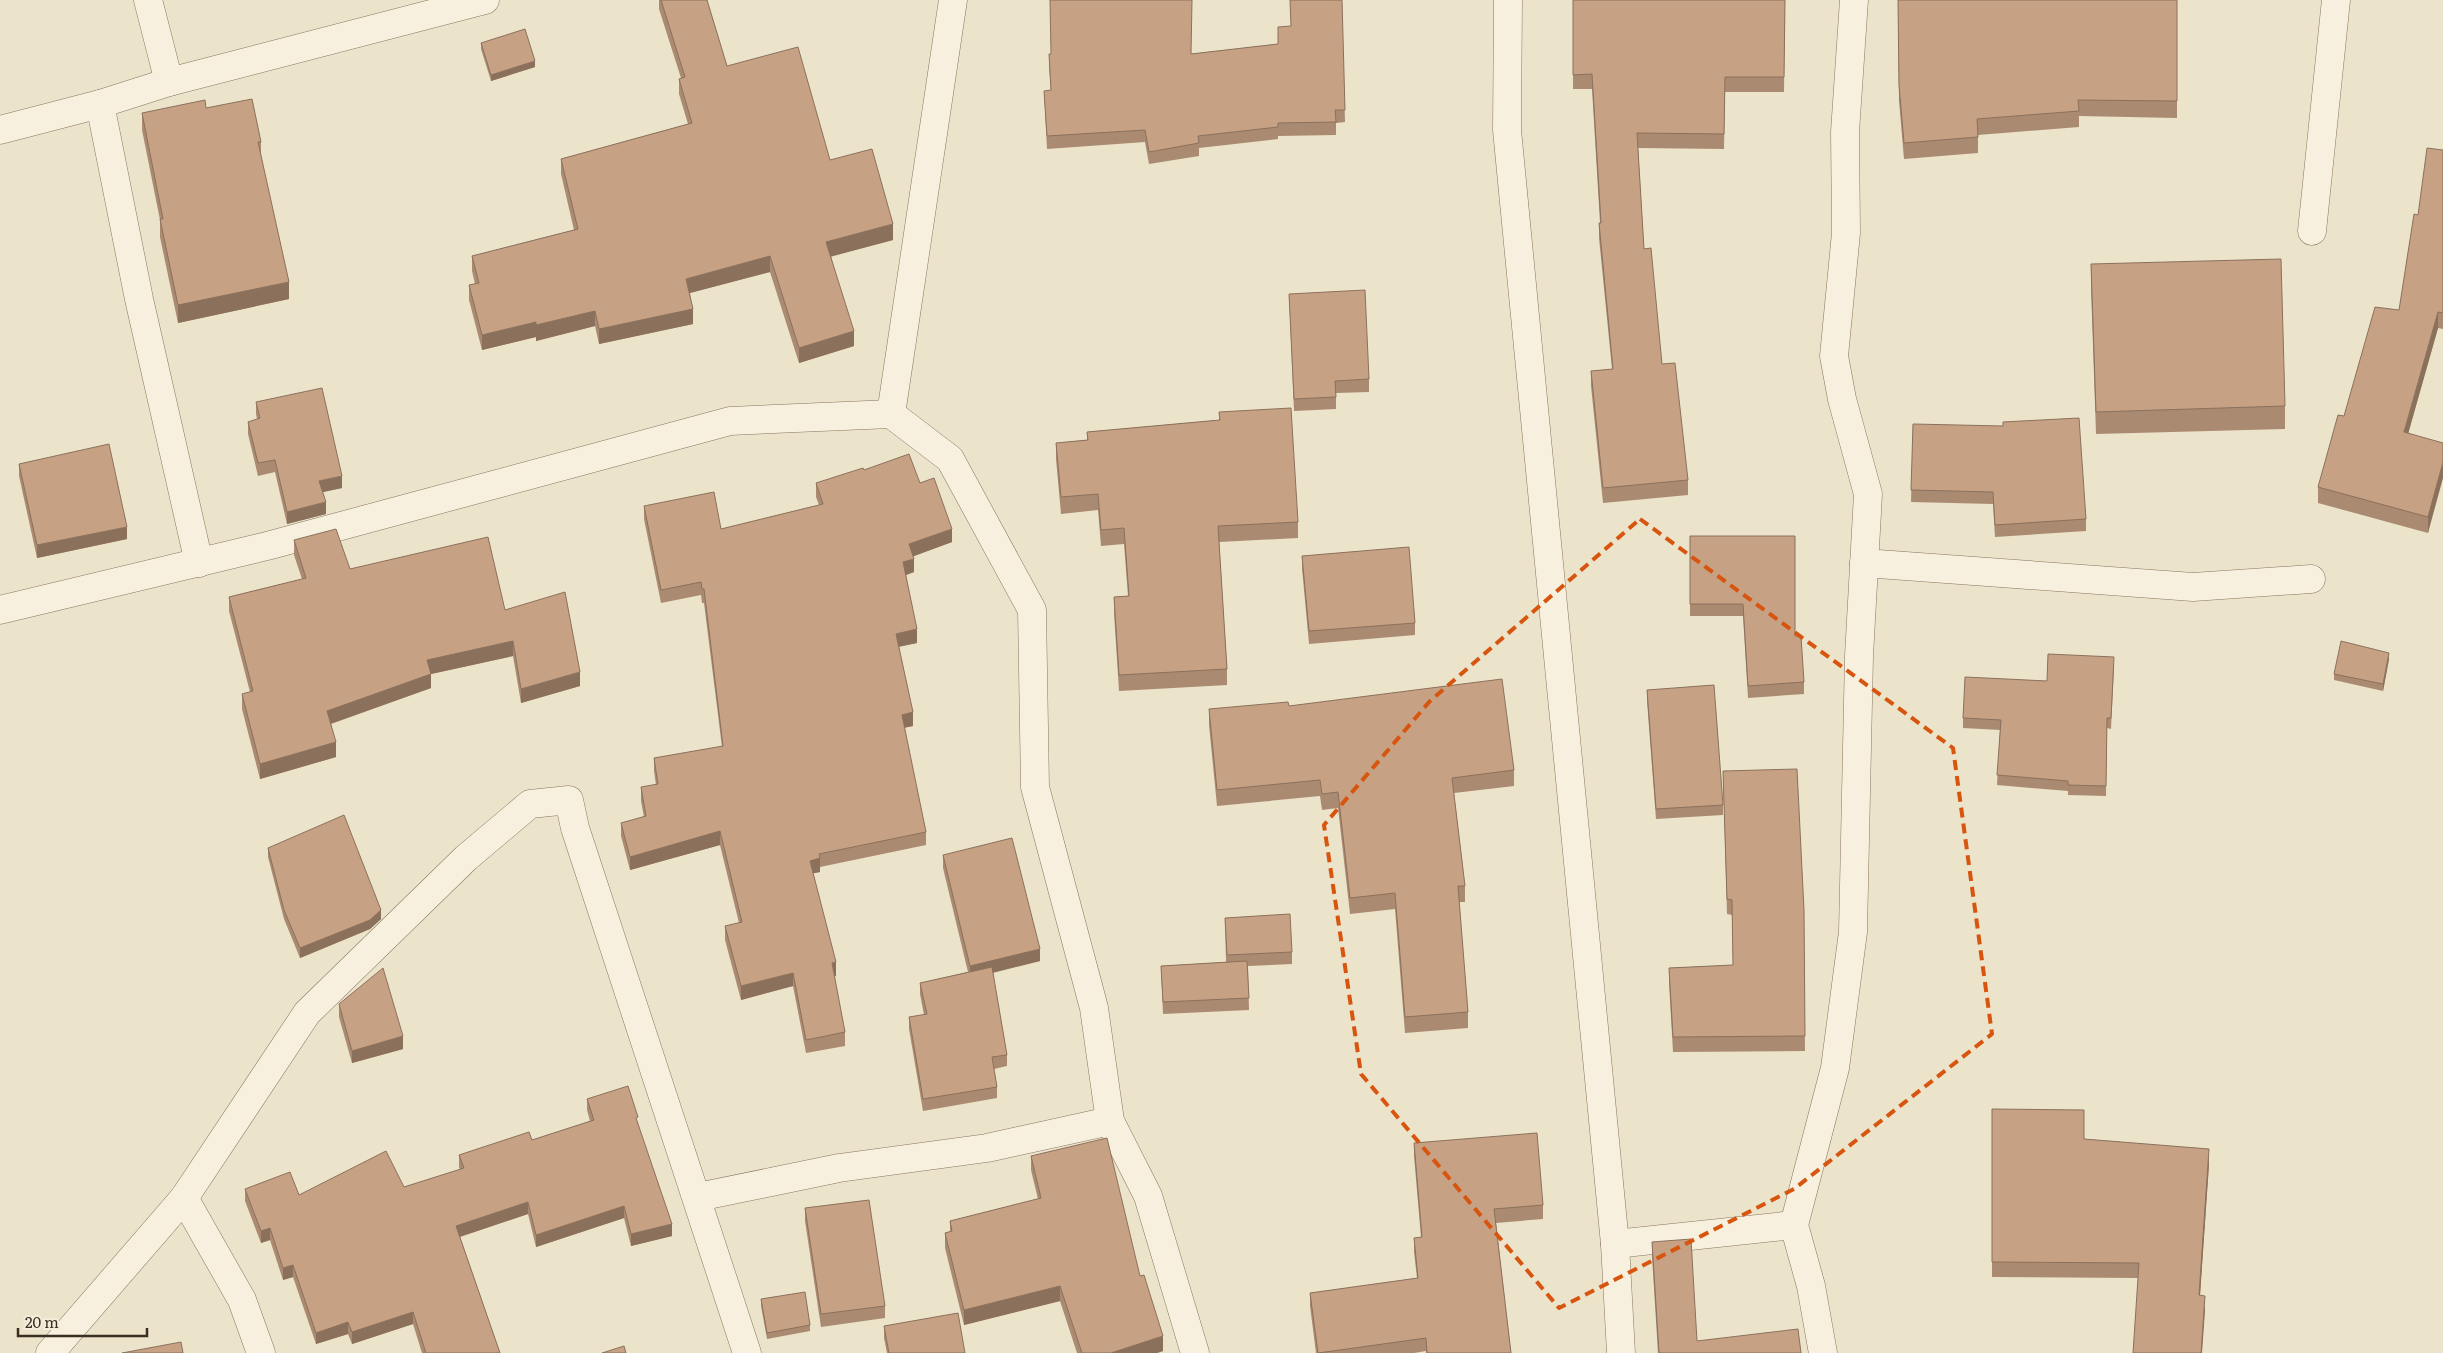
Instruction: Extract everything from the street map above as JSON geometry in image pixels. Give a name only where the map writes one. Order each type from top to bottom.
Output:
[{"type":"street","points":[[148,0],[168,82]]},
{"type":"street","points":[[0,130],[100,104],[168,82],[485,0]]},
{"type":"street","points":[[891,414],[953,0]]},
{"type":"street","points":[[1508,0],[1507,130],[1510,166],[1615,1244],[1622,1353]]},
{"type":"street","points":[[1823,1353],[1811,1286],[1794,1225],[1835,1068],[1853,932],[1859,656],[1868,494],[1842,399],[1834,356],[1846,233],[1845,132],[1854,0]]},
{"type":"street","points":[[2312,231],[2336,0]]},
{"type":"street","points":[[100,104],[139,299],[199,562]]},
{"type":"street","points":[[0,610],[267,546],[730,421],[891,414],[950,459],[1032,610],[1035,787],[1094,1008],[1110,1121],[1148,1196],[1195,1353]]},
{"type":"street","points":[[1864,563],[2193,587],[2311,579]]},
{"type":"street","points":[[50,1353],[184,1198],[308,1013],[466,858],[530,804],[568,800],[574,828],[698,1197],[748,1353]]},
{"type":"street","points":[[698,1197],[839,1168],[987,1148],[1110,1121]]},
{"type":"street","points":[[184,1198],[242,1300],[261,1353]]},
{"type":"street","points":[[1615,1244],[1794,1225]]},
{"type":"highlighted area","points":[[1640,519],[1953,748],[1992,1034],[1794,1189],[1559,1308],[1361,1074],[1324,825],[1430,701]]},
{"type":"building","points":[[661,0],[707,0],[727,66],[798,47],[830,160],[872,149],[893,224],[826,242],[854,331],[799,348],[770,256],[686,279],[693,309],[599,329],[595,311],[482,335],[469,285],[479,283],[472,256],[578,229],[561,159],[692,123],[679,79],[685,77]]},
{"type":"building","points":[[1050,0],[1192,0],[1191,54],[1278,44],[1278,27],[1291,26],[1290,0],[1342,0],[1345,110],[1335,110],[1336,122],[1278,123],[1278,127],[1198,136],[1199,143],[1149,152],[1145,130],[1047,136],[1044,91],[1051,90],[1049,54],[1051,54]]},
{"type":"building","points":[[1573,0],[1785,0],[1784,77],[1725,77],[1724,134],[1637,133],[1644,249],[1651,248],[1662,364],[1675,363],[1688,480],[1603,488],[1591,371],[1613,369],[1599,223],[1601,223],[1592,74],[1573,75]]},
{"type":"building","points":[[1898,0],[2177,0],[2177,101],[2078,100],[2079,111],[1977,119],[1978,137],[1904,143],[1899,85]]},
{"type":"building","points":[[525,29],[535,61],[491,75],[481,43]]},
{"type":"building","points":[[252,99],[261,142],[258,142],[289,282],[178,305],[160,219],[163,219],[142,113],[205,100],[206,108]]},
{"type":"building","points":[[2427,148],[2443,150],[2443,313],[2438,312],[2404,432],[2443,443],[2443,462],[2428,517],[2318,487],[2338,415],[2344,416],[2375,307],[2399,310],[2414,214],[2418,215]]},
{"type":"building","points":[[2281,259],[2285,406],[2096,412],[2091,264]]},
{"type":"building","points":[[1365,290],[1369,379],[1335,381],[1336,397],[1294,399],[1289,294]]},
{"type":"building","points":[[322,388],[342,476],[319,481],[326,502],[287,512],[275,460],[258,463],[248,422],[260,418],[256,402]]},
{"type":"building","points":[[1291,408],[1298,522],[1218,526],[1227,669],[1119,675],[1114,597],[1129,596],[1124,528],[1101,530],[1098,494],[1061,497],[1056,443],[1088,440],[1087,432],[1220,420],[1219,412]]},
{"type":"building","points":[[2079,418],[2086,519],[1995,525],[1993,492],[1911,490],[1913,424],[2003,426],[2003,422]]},
{"type":"building","points":[[109,444],[127,527],[37,545],[19,464]]},
{"type":"building","points":[[909,454],[920,483],[934,478],[952,529],[909,544],[914,559],[903,562],[917,629],[896,634],[913,712],[902,715],[926,832],[819,854],[820,858],[810,861],[836,962],[832,963],[845,1032],[806,1040],[793,973],[741,986],[725,926],[742,922],[720,831],[630,857],[621,823],[646,816],[641,787],[658,784],[654,758],[723,746],[704,589],[702,589],[701,582],[661,590],[644,506],[714,492],[721,529],[823,504],[816,483],[863,468],[864,470]]},
{"type":"building","points":[[336,529],[350,569],[488,537],[505,610],[565,592],[580,672],[521,689],[513,641],[427,660],[431,674],[327,711],[336,742],[260,764],[242,694],[253,691],[229,597],[306,578],[294,540]]},
{"type":"building","points":[[1690,536],[1795,536],[1795,636],[1801,636],[1804,682],[1748,686],[1743,604],[1690,604]]},
{"type":"building","points":[[1409,547],[1415,623],[1309,631],[1302,556]]},
{"type":"building","points":[[2341,641],[2389,653],[2383,684],[2334,674]]},
{"type":"building","points":[[2048,654],[2114,657],[2111,718],[2107,718],[2106,786],[2068,785],[2068,781],[1997,775],[2001,720],[1963,718],[1965,677],[2047,681]]},
{"type":"building","points":[[1502,679],[1514,770],[1452,778],[1465,886],[1458,886],[1468,1012],[1405,1017],[1395,893],[1350,898],[1338,792],[1322,794],[1320,780],[1217,790],[1209,709],[1288,702],[1289,706]]},
{"type":"building","points":[[1714,685],[1723,805],[1656,809],[1647,690]]},
{"type":"building","points":[[1797,769],[1804,910],[1805,1036],[1673,1037],[1669,968],[1733,965],[1732,900],[1727,899],[1723,771]]},
{"type":"building","points":[[344,815],[381,910],[370,920],[300,948],[284,910],[268,848]]},
{"type":"building","points":[[1012,838],[1040,949],[970,966],[943,855]]},
{"type":"building","points":[[1290,914],[1292,952],[1227,955],[1225,918]]},
{"type":"building","points":[[1247,961],[1249,998],[1163,1002],[1161,966]]},
{"type":"building","points":[[992,967],[1007,1055],[992,1057],[997,1087],[923,1099],[909,1017],[927,1014],[920,983]]},
{"type":"building","points":[[383,968],[403,1036],[352,1051],[339,1004]]},
{"type":"building","points":[[628,1086],[638,1117],[636,1118],[672,1224],[631,1234],[624,1206],[536,1235],[528,1202],[456,1226],[500,1353],[426,1353],[413,1312],[352,1332],[348,1322],[316,1333],[293,1265],[283,1268],[270,1228],[261,1231],[245,1189],[290,1172],[299,1195],[386,1151],[404,1187],[464,1168],[459,1155],[529,1132],[532,1140],[594,1120],[587,1099]]},
{"type":"building","points":[[1992,1109],[2084,1110],[2084,1139],[2209,1149],[2199,1295],[2205,1296],[2201,1353],[2133,1353],[2139,1263],[1992,1262]]},
{"type":"building","points":[[1537,1133],[1543,1205],[1494,1209],[1511,1353],[1427,1353],[1426,1338],[1318,1353],[1310,1293],[1418,1278],[1414,1238],[1422,1237],[1414,1143]]},
{"type":"building","points":[[1107,1138],[1140,1276],[1144,1275],[1163,1336],[1111,1353],[1082,1353],[1060,1286],[964,1310],[945,1233],[952,1231],[950,1221],[1041,1198],[1031,1156]]},
{"type":"building","points":[[869,1200],[885,1306],[821,1314],[805,1208]]},
{"type":"building","points":[[1691,1239],[1697,1341],[1798,1329],[1801,1353],[1659,1353],[1652,1242]]},
{"type":"building","points":[[805,1292],[810,1325],[767,1333],[761,1299]]},
{"type":"building","points":[[958,1313],[965,1353],[889,1353],[884,1326]]},
{"type":"building","points":[[181,1342],[183,1353],[122,1353]]},
{"type":"building","points":[[624,1346],[626,1353],[602,1353]]}]
